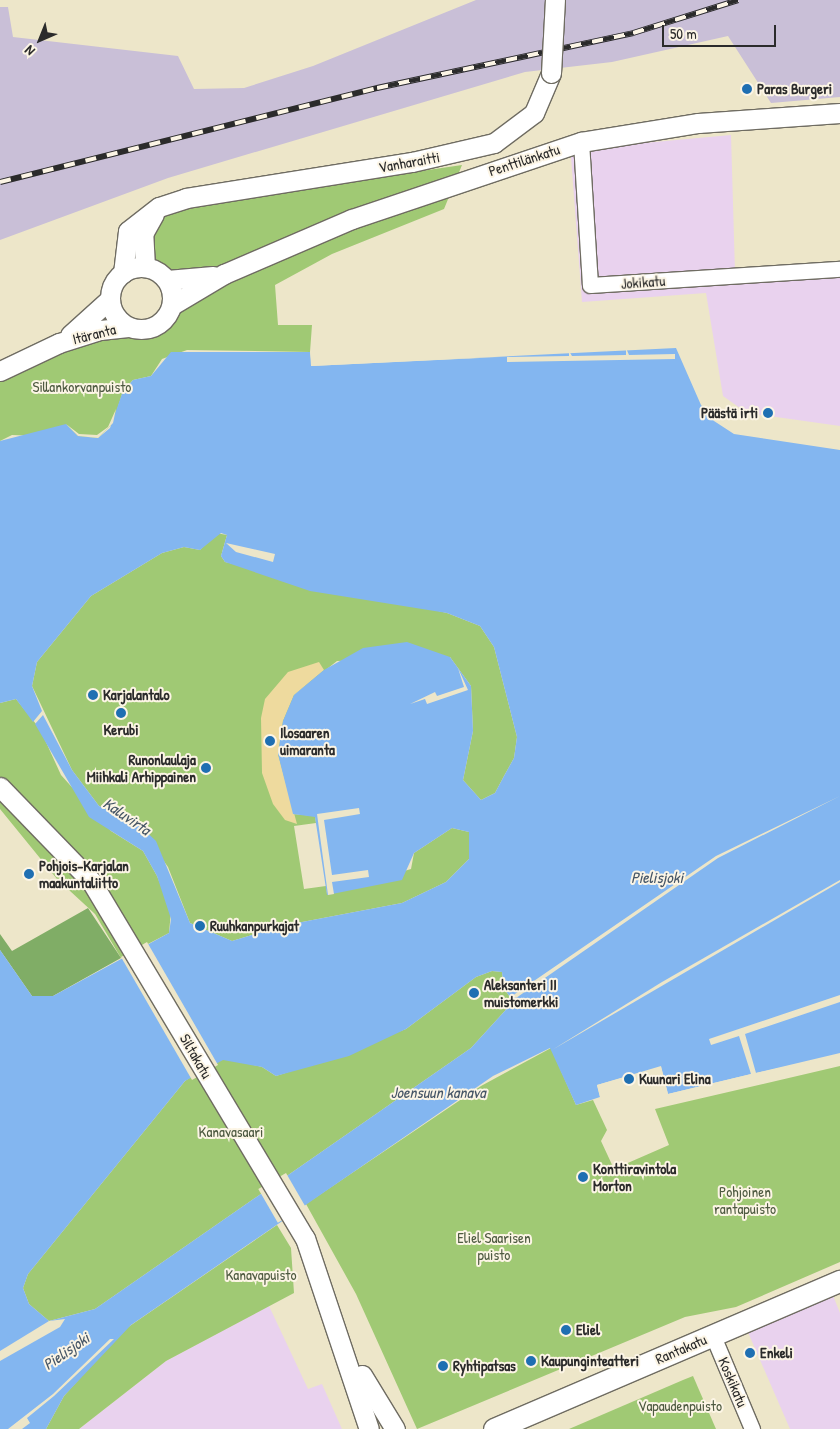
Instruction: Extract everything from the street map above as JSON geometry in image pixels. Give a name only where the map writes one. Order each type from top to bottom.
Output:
[{"type":"main road","name":"Rantakatu","points":[[494,1429],[840,1281]]},
{"type":"street","name":"Vanharaitti","points":[[123,273],[128,232],[159,207],[186,198],[412,162],[494,143],[534,113],[551,73],[555,0]]},
{"type":"street","name":"Penttilänkatu","points":[[172,305],[224,274],[352,219],[581,142],[698,123],[840,113]]},
{"type":"street","name":"Jokikatu","points":[[581,142],[590,285],[840,269]]},
{"type":"street","points":[[146,267],[143,234],[159,207]]},
{"type":"street","points":[[146,267],[167,280],[172,305],[156,326],[128,327],[117,318],[110,299],[123,273],[146,267]]},
{"type":"street","name":"Penttilänkatu","points":[[167,280],[224,274]]},
{"type":"street","name":"Itäranta","points":[[59,343],[110,299]]},
{"type":"street","name":"Itäranta","points":[[0,371],[59,343],[100,330],[128,327]]},
{"type":"street","name":"Siltakatu","points":[[0,787],[68,853],[132,947],[305,1238],[328,1310],[348,1353],[395,1429]]},
{"type":"street","name":"Koskikatu","points":[[712,1336],[752,1429]]},
{"type":"street","name":"Siltakatu","points":[[348,1353],[369,1429]]},
{"type":"shaded area","points":[[476,0],[840,0],[840,97],[771,103],[728,36],[612,62],[525,72],[168,178],[0,240],[0,7],[8,7],[13,37],[178,56],[194,89],[244,88],[313,66]]},
{"type":"shaded area","points":[[731,135],[735,272],[840,265],[840,426],[747,413],[723,396],[706,293],[582,302],[571,157],[611,146]]},
{"type":"shaded area","points":[[832,1293],[840,1313],[840,1429],[790,1429],[747,1330]]},
{"type":"shaded area","points":[[269,1306],[308,1389],[322,1384],[342,1429],[79,1429],[166,1361]]},
{"type":"green space","name":"Sillankorvanpuisto","points":[[462,165],[444,209],[332,254],[275,285],[278,325],[312,325],[310,352],[187,350],[162,359],[151,376],[133,380],[123,391],[113,423],[98,438],[12,435],[0,441],[0,378],[61,349],[130,331],[144,333],[163,325],[176,306],[170,278],[150,261],[154,227],[166,213],[189,205]]},
{"type":"green space","points":[[216,533],[227,535],[221,556],[225,562],[447,613],[480,626],[494,647],[517,737],[514,758],[495,793],[481,800],[463,780],[473,731],[471,686],[450,657],[337,661],[294,695],[293,814],[315,816],[316,823],[294,826],[304,889],[326,886],[327,894],[411,869],[414,853],[452,828],[469,832],[469,859],[446,882],[402,903],[281,926],[232,941],[190,923],[168,867],[137,823],[99,806],[72,770],[32,686],[37,662],[91,596],[162,553],[184,547],[200,550]]},
{"type":"green space","points":[[16,699],[40,729],[61,775],[111,831],[143,851],[157,876],[171,911],[169,933],[121,958],[95,914],[57,879],[0,809],[0,703]]},
{"type":"green space","points":[[88,908],[121,958],[53,996],[32,996],[0,950],[0,934],[12,951]]},
{"type":"green space","name":"Kanavasaari","points":[[492,971],[502,972],[504,988],[513,1002],[471,1048],[95,1309],[49,1321],[29,1304],[23,1288],[28,1274],[185,1081],[220,1057],[262,1067],[276,1076],[307,1066],[406,1029],[476,977]]},
{"type":"green space","name":"Eliel Saarisen puisto","points":[[551,1048],[576,1105],[593,1100],[607,1130],[601,1141],[614,1169],[669,1145],[655,1109],[840,1066],[840,1262],[736,1307],[685,1317],[417,1429],[356,1294],[306,1204],[481,1086]]},
{"type":"green space","name":"Kanavapuisto","points":[[277,1225],[291,1248],[294,1293],[166,1361],[79,1429],[46,1429],[64,1396],[121,1332]]},
{"type":"green space","name":"Vapaudenpuisto","points":[[693,1376],[716,1429],[569,1429],[683,1380]]},
{"type":"sand","name":"Ilosaaren uimaranta","points":[[319,662],[324,670],[294,695],[283,721],[278,754],[297,824],[285,820],[273,804],[262,773],[261,718],[265,699],[288,672]]},
{"type":"water","name":"Pielisjoki","points":[[676,348],[701,405],[714,421],[734,434],[840,450],[840,1053],[668,1094],[661,1067],[597,1085],[600,1097],[576,1105],[550,1048],[493,1076],[131,1325],[64,1396],[46,1429],[0,1429],[0,950],[32,996],[53,996],[169,933],[171,919],[157,876],[143,851],[89,817],[35,724],[43,715],[72,770],[99,806],[137,823],[156,841],[190,923],[232,941],[281,926],[402,903],[446,882],[469,859],[469,832],[452,828],[414,853],[402,880],[327,895],[315,817],[293,814],[278,754],[283,721],[294,695],[324,670],[363,648],[407,642],[450,657],[471,686],[473,731],[463,780],[481,800],[495,793],[514,758],[517,737],[494,647],[480,626],[447,613],[310,591],[225,562],[221,556],[227,535],[221,533],[200,550],[184,547],[162,553],[91,596],[37,662],[32,686],[42,711],[33,722],[16,699],[0,703],[0,441],[66,424],[78,436],[98,438],[110,428],[123,391],[133,380],[151,376],[171,352],[310,352],[312,366]],"holes":[[[492,971],[502,972],[504,988],[513,1002],[471,1048],[95,1309],[49,1321],[29,1304],[23,1288],[28,1274],[185,1081],[223,1060],[262,1067],[276,1076],[349,1056],[406,1029],[476,977]]]},
{"type":"pier","points":[[626,348],[629,355],[675,354],[675,359],[507,362],[507,357],[569,356],[569,351],[572,356],[626,355]]},
{"type":"pier","points":[[310,350],[314,363],[501,357],[311,366]]},
{"type":"pier","points":[[116,409],[113,423],[98,438],[78,436],[66,424],[79,434],[97,435],[108,427]]},
{"type":"pier","points":[[226,543],[275,554],[273,562],[236,552]]},
{"type":"pier","points":[[458,668],[468,690],[427,704],[425,699],[410,704],[435,692],[437,696],[464,687]]},
{"type":"pier","points":[[840,796],[718,858],[516,998],[512,996],[716,856]]},
{"type":"pier","points":[[359,808],[360,814],[324,820],[332,875],[368,870],[369,877],[332,882],[334,894],[328,895],[317,814]]},
{"type":"pier","points":[[840,880],[840,882],[552,1050],[662,982]]},
{"type":"pier","points":[[147,942],[218,1065],[192,1080],[121,957]]},
{"type":"pier","points":[[840,995],[840,1002],[745,1034],[756,1073],[840,1055],[667,1096],[659,1069],[600,1087],[600,1097],[597,1085],[661,1066],[668,1094],[751,1074],[739,1036],[711,1045],[709,1039]]},
{"type":"pier","points":[[286,1173],[306,1207],[278,1223],[258,1189]]},
{"type":"pier","points":[[65,1319],[60,1327],[0,1361],[0,1351],[49,1321]]},
{"type":"pier","points":[[110,1339],[114,1339],[54,1396],[27,1418],[30,1423],[22,1429],[8,1429],[53,1394]]},
{"type":"railway","points":[[0,182],[377,88],[633,33],[738,0]]},
{"type":"place","name":"Paras Burgeri","points":[[747,89]]},
{"type":"place","name":"Päästä irti","points":[[768,413]]},
{"type":"place","name":"Karjalantalo","points":[[93,695]]},
{"type":"place","name":"Kerubi","points":[[121,713]]},
{"type":"place","name":"Ilosaaren uimaranta","points":[[270,741]]},
{"type":"place","name":"Runonlaulaja Miihkali Arhippainen","points":[[206,768]]},
{"type":"place","name":"Pohjois-Karjalan maakuntaliitto","points":[[29,874]]},
{"type":"place","name":"Ruuhkanpurkajat","points":[[200,926]]},
{"type":"place","name":"Aleksanteri II muistomerkki","points":[[474,993]]},
{"type":"place","name":"Kuunari Elina","points":[[629,1079]]},
{"type":"place","name":"Konttiravintola Morton","points":[[583,1177]]},
{"type":"place","name":"Eliel","points":[[566,1330]]},
{"type":"place","name":"Enkeli","points":[[750,1353]]},
{"type":"place","name":"Kaupunginteatteri","points":[[531,1361]]},
{"type":"place","name":"Ryhtipatsas","points":[[443,1366]]},
{"type":"water label","name":"Kaluvirta","points":[[127,816]]},
{"type":"water label","name":"Joensuun kanava","points":[[438,1092]]},
{"type":"park label","name":"Pohjoinen rantapuisto","points":[[745,1200]]}]
